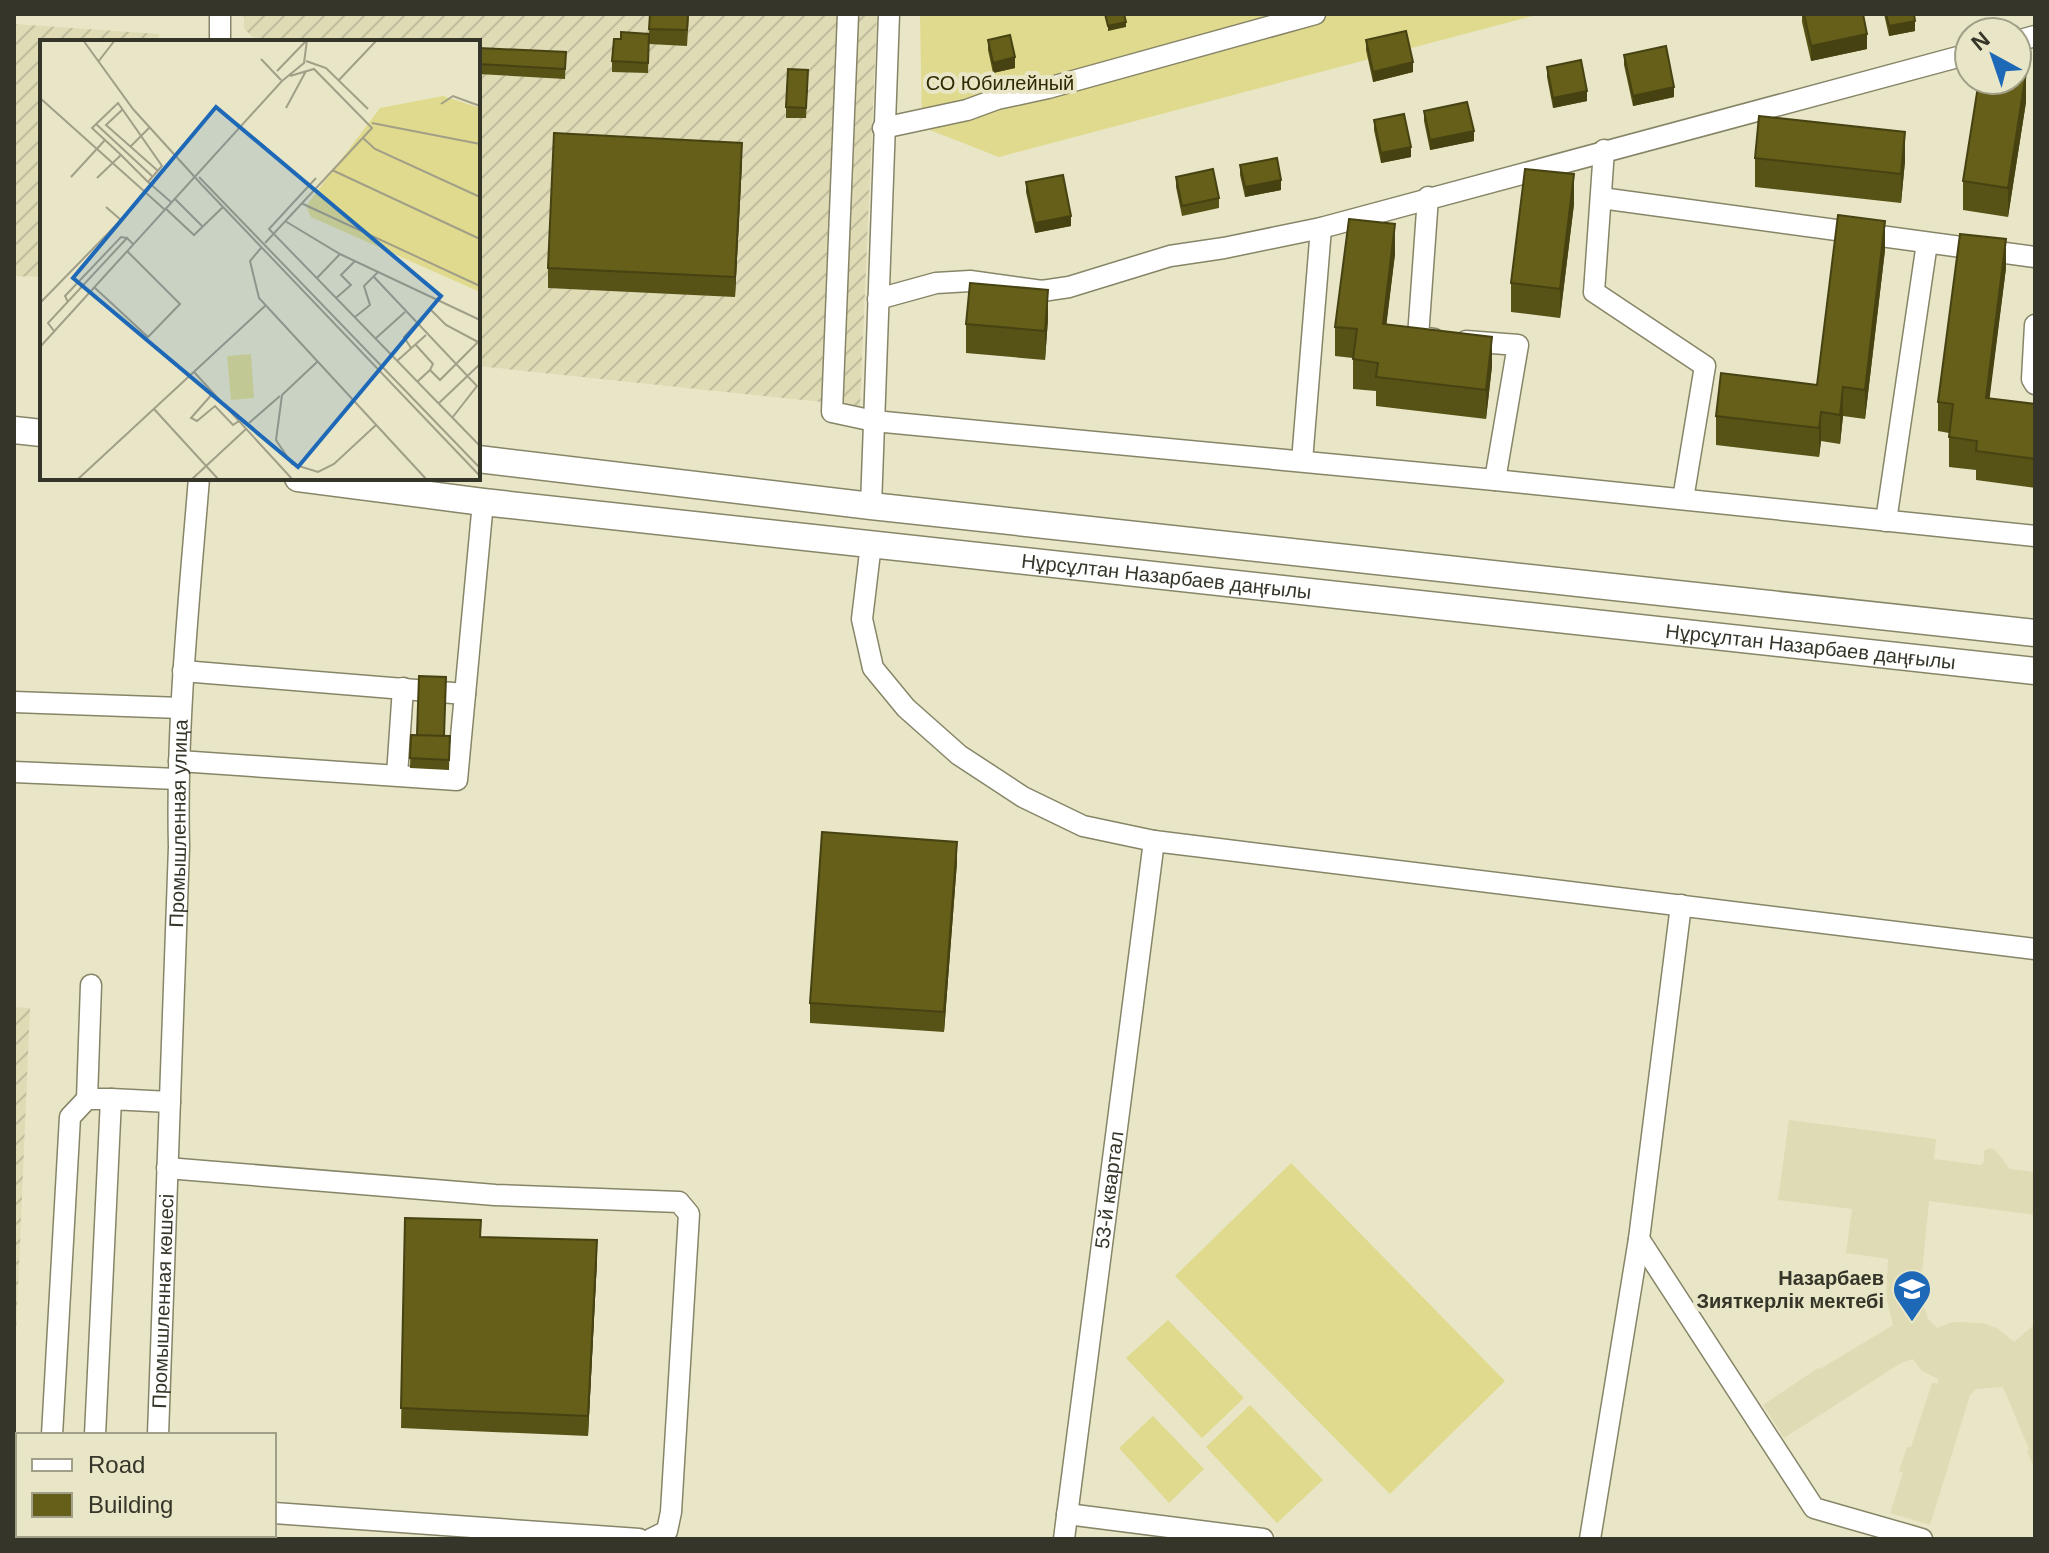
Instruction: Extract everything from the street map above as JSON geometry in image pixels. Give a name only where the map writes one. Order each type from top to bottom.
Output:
[{"type":"main road","points":[[14,430],[40,433]]},
{"type":"main road","name":"Нұрсұлтан Назарбаев даңғылы","points":[[480,459],[871,506],[2035,633]]},
{"type":"main road","name":"Нұрсұлтан Назарбаев даңғылы","points":[[313,480],[483,502],[2035,671]]},
{"type":"main road","points":[[871,506],[871,544]]},
{"type":"street","points":[[220,14],[220,40]]},
{"type":"street","points":[[848,14],[832,412],[874,421],[1495,480],[2035,536]]},
{"type":"street","points":[[871,506],[889,14]]},
{"type":"street","points":[[883,128],[967,110],[997,99],[1048,88],[1315,14]]},
{"type":"street","points":[[878,299],[948,282],[970,281],[1042,291],[1069,287],[1170,256],[1321,228],[1953,58]]},
{"type":"street","points":[[1604,150],[1594,292],[1705,366],[1683,499]]},
{"type":"street","points":[[1428,197],[1418,337],[1518,345],[1495,480]]},
{"type":"street","points":[[1601,198],[2035,257]]},
{"type":"street","points":[[1302,461],[1321,228]]},
{"type":"street","points":[[1886,521],[1927,243]]},
{"type":"street","points":[[2035,325],[2032,379],[2035,384]]},
{"type":"street","name":"Промышленная улица","points":[[167,1168],[179,847],[178,770],[199,480]]},
{"type":"street","points":[[14,772],[178,770],[397,775],[457,780],[483,502]]},
{"type":"street","points":[[871,544],[862,619],[873,668],[906,708],[959,755],[1023,797],[1083,826],[1154,841],[2035,949]]},
{"type":"street","points":[[183,671],[465,694]]},
{"type":"street","points":[[397,775],[403,688]]},
{"type":"street","points":[[14,702],[181,708]]},
{"type":"street","name":"53-й квартал","points":[[1064,1539],[1154,841]]},
{"type":"street","points":[[1590,1539],[1639,1239],[1681,905]]},
{"type":"street","points":[[52,1433],[70,1117],[87,1099],[91,985]]},
{"type":"street","points":[[87,1099],[170,1102]]},
{"type":"street","points":[[95,1433],[111,1099]]},
{"type":"street","points":[[167,1168],[495,1195],[679,1202],[689,1214],[671,1512],[667,1531],[651,1539]]},
{"type":"street","name":"Промышленная көшесі","points":[[158,1433],[167,1168]]},
{"type":"street","points":[[1639,1239],[1814,1508],[1922,1539]]},
{"type":"street","points":[[276,1513],[639,1539]]},
{"type":"street","points":[[1067,1514],[1262,1539]]},
{"type":"shaded area","points":[[244,14],[877,14],[860,406],[480,366],[480,40],[255,39],[244,29]]},
{"type":"shaded area","points":[[14,24],[159,34],[159,40],[40,40],[40,277],[14,276]]},
{"type":"shaded area","points":[[14,1007],[30,1008],[14,1383]]},
{"type":"shaded area","name":"Назарбаев Зияткерлік мектебі","points":[[1789,1120],[1936,1139],[1934,1159],[1981,1165],[1984,1151],[1989,1148],[1995,1150],[2010,1169],[2035,1172],[2035,1215],[1929,1201],[1920,1293],[1928,1319],[1937,1328],[1952,1322],[1983,1323],[1997,1328],[2014,1342],[2035,1324],[2035,1470],[2003,1387],[1976,1389],[1970,1395],[1930,1525],[1890,1513],[1903,1473],[1899,1471],[1907,1447],[1911,1447],[1932,1383],[1938,1383],[1938,1379],[1921,1370],[1913,1359],[1901,1363],[1784,1438],[1763,1405],[1818,1368],[1893,1325],[1886,1297],[1888,1259],[1846,1253],[1852,1209],[1778,1200]]},
{"type":"green space","name":"СО Юбилейный","points":[[920,14],[1540,14],[999,157],[922,127]]},
{"type":"green space","points":[[1291,1163],[1505,1381],[1390,1494],[1175,1276]]},
{"type":"green space","points":[[1168,1320],[1244,1398],[1202,1438],[1126,1358]]},
{"type":"green space","points":[[1250,1405],[1323,1480],[1277,1523],[1206,1447]]},
{"type":"green space","points":[[1153,1416],[1204,1469],[1169,1503],[1119,1448]]},
{"type":"building","points":[[650,14],[688,14],[687,30],[649,29]]},
{"type":"building","points":[[1105,14],[1124,14],[1126,22],[1108,26]]},
{"type":"building","points":[[1804,14],[1863,14],[1867,34],[1811,46]]},
{"type":"building","points":[[1886,14],[1914,14],[1915,21],[1889,26]]},
{"type":"building","points":[[1406,31],[1413,62],[1373,72],[1366,40]]},
{"type":"building","points":[[621,32],[649,34],[648,63],[612,61],[614,39],[621,39]]},
{"type":"building","points":[[1010,35],[1015,57],[993,63],[988,40]]},
{"type":"building","points":[[1666,46],[1674,87],[1633,96],[1624,55]]},
{"type":"building","points":[[480,48],[566,52],[565,69],[480,64]]},
{"type":"building","points":[[1581,60],[1587,91],[1553,98],[1547,67]]},
{"type":"building","points":[[788,69],[808,70],[806,108],[786,107]]},
{"type":"building","points":[[1976,96],[2022,96],[2008,188],[1963,181]]},
{"type":"building","points":[[1467,102],[1474,131],[1430,140],[1424,111]]},
{"type":"building","points":[[1404,114],[1411,147],[1381,153],[1374,120]]},
{"type":"building","points":[[1759,116],[1905,132],[1901,174],[1755,158]]},
{"type":"building","points":[[554,133],[742,143],[735,277],[548,268]]},
{"type":"building","points":[[1277,158],[1281,180],[1245,187],[1240,165]]},
{"type":"building","points":[[1213,169],[1219,198],[1182,206],[1176,177]]},
{"type":"building","points":[[1525,169],[1574,174],[1560,289],[1511,283]]},
{"type":"building","points":[[1063,175],[1071,216],[1035,223],[1026,182]]},
{"type":"building","points":[[1838,215],[1885,221],[1865,390],[1843,387],[1840,415],[1821,412],[1819,428],[1716,416],[1721,373],[1817,385]]},
{"type":"building","points":[[1349,219],[1395,224],[1383,324],[1492,337],[1486,390],[1376,377],[1378,363],[1353,359],[1357,329],[1335,327]]},
{"type":"building","points":[[1960,234],[2006,239],[1986,398],[2035,404],[2035,459],[1976,451],[1977,441],[1949,437],[1953,404],[1938,402]]},
{"type":"building","points":[[970,283],[1048,290],[1045,331],[966,324]]},
{"type":"building","points":[[419,676],[446,677],[444,736],[417,735]]},
{"type":"building","points":[[411,735],[450,736],[449,760],[410,758]]},
{"type":"building","points":[[822,832],[957,842],[944,1012],[810,1003]]},
{"type":"building","points":[[405,1218],[481,1220],[480,1237],[597,1240],[588,1416],[401,1408]]},
{"type":"place","name":"Назарбаев Зияткерлік мектебі","points":[[1912,1323]]}]
